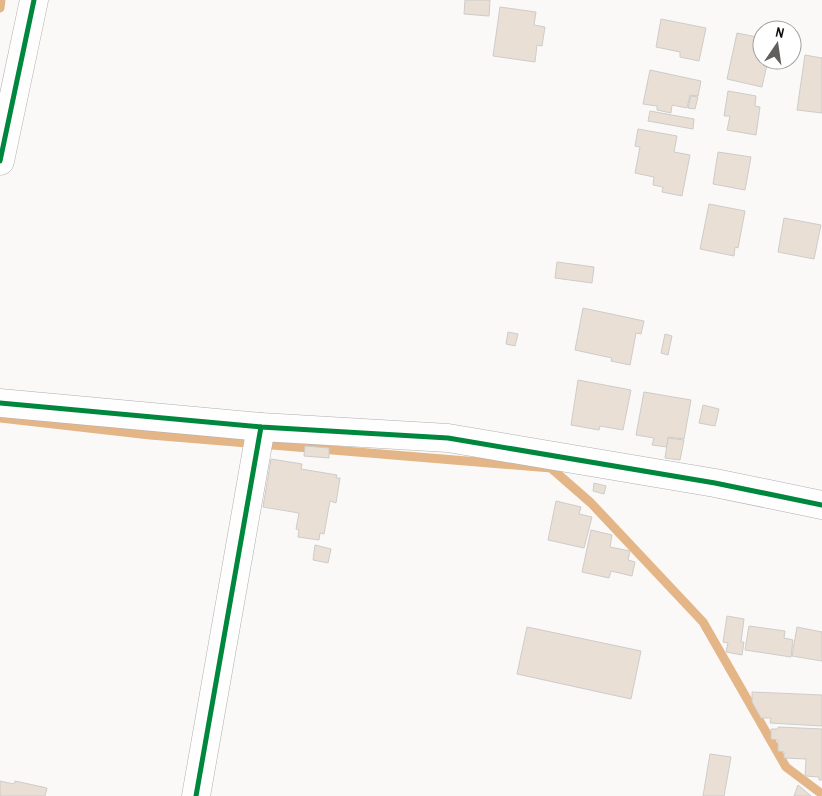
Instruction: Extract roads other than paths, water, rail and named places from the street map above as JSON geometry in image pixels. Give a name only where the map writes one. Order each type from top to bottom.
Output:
[{"type":"street","points":[[0,161],[34,0]]},
{"type":"street","points":[[0,403],[261,427],[448,438],[716,483],[822,505]]},
{"type":"street","points":[[196,796],[261,427]]},
{"type":"waterway","points":[[0,8],[1,0]]},
{"type":"waterway","points":[[0,418],[150,435],[551,468],[591,503],[703,622],[786,767],[822,794]]}]
